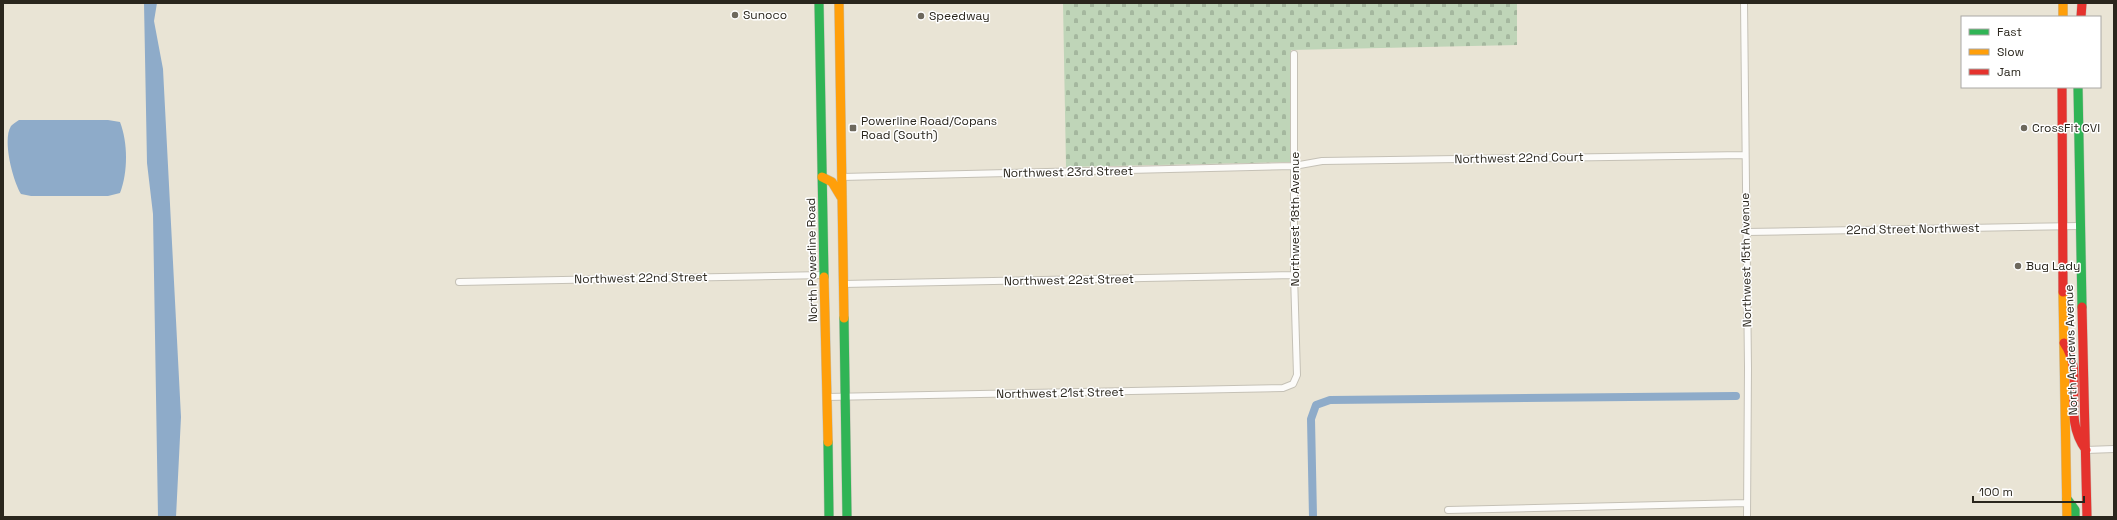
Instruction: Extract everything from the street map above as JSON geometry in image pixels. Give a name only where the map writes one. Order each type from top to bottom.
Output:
[{"type":"main road","name":"North Powerline Road","points":[[819,3],[823,275],[829,517]]},
{"type":"main road","points":[[839,3],[847,517]]},
{"type":"main road","points":[[2063,3],[2063,16]]},
{"type":"main road","points":[[2081,16],[2082,3]]},
{"type":"main road","name":"North Andrews Avenue","points":[[2062,88],[2067,517]]},
{"type":"main road","name":"North Andrews Avenue","points":[[2078,88],[2087,517]]},
{"type":"main road","points":[[822,177],[829,179],[832,182],[842,198]]},
{"type":"main road","points":[[2064,343],[2069,348],[2072,359],[2074,420],[2077,437],[2086,450]]},
{"type":"main road","points":[[2067,499],[2075,510],[2075,517]]},
{"type":"street","name":"Northwest 15th Avenue","points":[[1744,3],[1744,155],[1748,368],[1747,517]]},
{"type":"street","name":"Northwest 18th Avenue","points":[[1293,384],[1297,375],[1294,275],[1294,54]]},
{"type":"street","name":"Northwest 22nd Court","points":[[1294,166],[1322,161],[1744,155]]},
{"type":"street","name":"Northwest 23rd Street","points":[[842,177],[1294,166]]},
{"type":"street","name":"22nd Street Northwest","points":[[1746,232],[2080,226]]},
{"type":"street","name":"Northwest 22nd Street","points":[[459,282],[823,275]]},
{"type":"street","name":"Northwest 22st Street","points":[[843,284],[1294,275]]},
{"type":"street","name":"Northwest 21st Street","points":[[827,398],[1283,388],[1293,384]]},
{"type":"street","points":[[2086,450],[2114,449]]},
{"type":"street","points":[[1448,510],[1747,503]]},
{"type":"green space","points":[[1063,3],[1517,3],[1517,45],[1291,50],[1292,162],[1066,167]]},
{"type":"water","points":[[144,3],[157,3],[154,21],[163,69],[181,417],[176,517],[158,517],[153,214],[147,163]]},
{"type":"water","points":[[19,120],[108,120],[120,122],[126,148],[126,167],[120,193],[108,196],[31,196],[21,194],[12,170],[8,150],[9,132],[11,126]]},
{"type":"waterway","points":[[1313,517],[1311,419],[1316,405],[1330,400],[1736,396]]},
{"type":"traffic: fast","points":[[819,3],[824,277]]},
{"type":"traffic: fast","points":[[2078,88],[2082,307]]},
{"type":"traffic: fast","points":[[844,318],[847,517]]},
{"type":"traffic: fast","points":[[828,442],[829,517]]},
{"type":"traffic: fast","points":[[2067,499],[2075,510],[2075,517]]},
{"type":"traffic: slow","points":[[839,3],[844,318]]},
{"type":"traffic: slow","points":[[2063,3],[2063,16]]},
{"type":"traffic: slow","points":[[822,177],[832,182],[841,197]]},
{"type":"traffic: slow","points":[[824,277],[828,442]]},
{"type":"traffic: slow","points":[[2063,292],[2067,517]]},
{"type":"traffic: jam","points":[[2081,16],[2082,3]]},
{"type":"traffic: jam","points":[[2062,88],[2063,292]]},
{"type":"traffic: jam","points":[[2082,307],[2087,517]]},
{"type":"traffic: jam","points":[[2064,343],[2070,356],[2073,369],[2075,423],[2079,437],[2086,450]]},
{"type":"place","name":"Sunoco","points":[[735,15]]},
{"type":"place","name":"Speedway","points":[[921,16]]},
{"type":"place","name":"Powerline Road/Copans Road (South)","points":[[853,128]]},
{"type":"place","name":"CrossFit CVI","points":[[2024,128]]},
{"type":"place","name":"Bug Lady","points":[[2018,266]]}]
